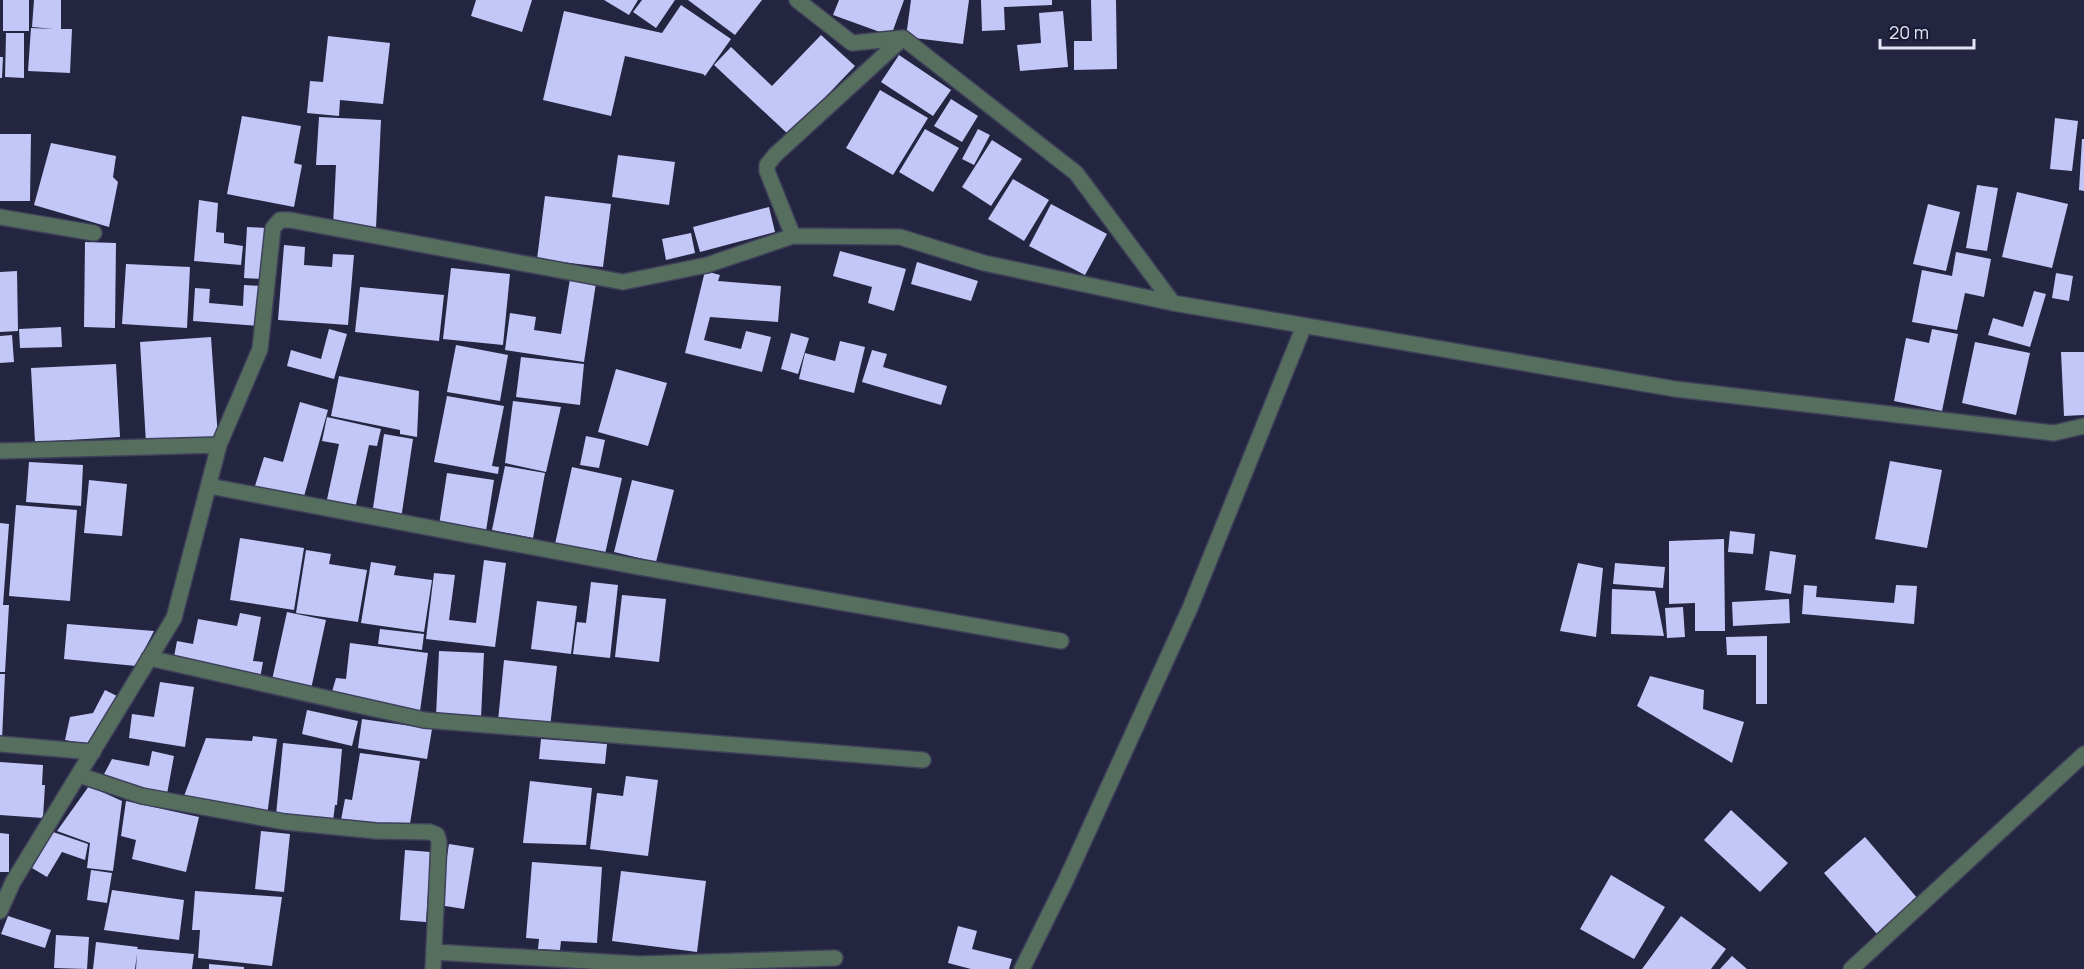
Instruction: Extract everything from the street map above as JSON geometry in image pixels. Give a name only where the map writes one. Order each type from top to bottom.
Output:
[{"type":"street","points":[[797,0],[852,43],[903,38],[1076,173],[1173,303]]},
{"type":"street","points":[[793,236],[767,171],[767,165],[775,155],[903,38]]},
{"type":"street","points":[[0,217],[94,233]]},
{"type":"street","points":[[0,911],[13,882],[174,618],[219,445],[260,349],[273,228],[280,220],[623,282],[708,265],[793,236],[900,237],[984,262],[1173,303],[1675,389],[2054,433],[2084,426]]},
{"type":"street","points":[[1022,969],[1065,882],[1190,608],[1304,326]]},
{"type":"street","points":[[0,451],[219,445]]},
{"type":"street","points":[[208,486],[633,566],[1061,641]]},
{"type":"street","points":[[149,658],[424,720],[923,760]]},
{"type":"street","points":[[0,744],[93,752]]},
{"type":"street","points":[[1851,969],[2084,754]]},
{"type":"street","points":[[79,775],[142,796],[285,822],[376,831],[430,832],[437,835],[439,842],[433,969]]},
{"type":"street","points":[[434,952],[640,964],[835,958]]},
{"type":"building","points":[[3,0],[29,0],[29,31],[3,31]]},
{"type":"building","points":[[34,0],[61,0],[61,29],[72,29],[70,73],[28,71],[31,28],[54,29],[32,27]]},
{"type":"building","points":[[476,0],[532,0],[522,32],[471,16]]},
{"type":"building","points":[[604,0],[638,0],[629,15]]},
{"type":"building","points":[[642,0],[675,0],[656,28],[633,12]]},
{"type":"building","points":[[688,0],[762,0],[735,35]]},
{"type":"building","points":[[839,0],[904,0],[891,36],[833,15]]},
{"type":"building","points":[[911,0],[969,0],[963,44],[906,37]]},
{"type":"building","points":[[981,0],[1052,0],[1052,5],[1004,7],[1005,30],[982,31]]},
{"type":"building","points":[[1091,0],[1116,0],[1117,69],[1074,70],[1074,41],[1092,41]]},
{"type":"building","points":[[681,5],[731,39],[705,76],[625,56],[611,116],[543,100],[564,11],[662,33]]},
{"type":"building","points":[[1063,11],[1068,67],[1020,71],[1017,45],[1041,43],[1039,13]]},
{"type":"building","points":[[6,33],[24,33],[24,78],[5,77]]},
{"type":"building","points":[[821,35],[855,66],[789,135],[714,65],[731,47],[772,86]]},
{"type":"building","points":[[328,36],[390,43],[383,104],[340,100],[339,116],[307,113],[310,81],[323,82]]},
{"type":"building","points":[[899,55],[951,90],[933,116],[881,82]]},
{"type":"building","points":[[0,57],[3,57],[2,78],[0,78]]},
{"type":"building","points":[[880,90],[928,118],[893,175],[846,148]]},
{"type":"building","points":[[951,99],[978,116],[962,142],[934,126]]},
{"type":"building","points":[[242,116],[301,126],[294,163],[302,165],[294,207],[227,194]]},
{"type":"building","points":[[319,117],[381,120],[376,228],[333,226],[336,165],[316,165]]},
{"type":"building","points":[[2055,118],[2078,121],[2072,171],[2050,169]]},
{"type":"building","points":[[925,129],[959,148],[933,192],[899,172]]},
{"type":"building","points":[[978,129],[990,135],[974,165],[962,159]]},
{"type":"building","points":[[0,134],[31,134],[30,201],[0,201]]},
{"type":"building","points":[[2082,139],[2084,139],[2084,191],[2079,190]]},
{"type":"building","points":[[992,140],[1022,159],[991,206],[962,187]]},
{"type":"building","points":[[51,143],[116,156],[113,177],[118,182],[109,227],[34,205]]},
{"type":"building","points":[[618,155],[675,162],[669,205],[612,197]]},
{"type":"building","points":[[1013,179],[1049,200],[1024,241],[988,219]]},
{"type":"building","points":[[1977,185],[1998,188],[1987,251],[1966,248]]},
{"type":"building","points":[[2017,192],[2068,204],[2052,268],[2002,257]]},
{"type":"building","points":[[545,196],[611,204],[603,267],[537,259]]},
{"type":"building","points":[[199,200],[218,203],[216,232],[224,233],[224,243],[243,246],[241,265],[194,261]]},
{"type":"building","points":[[1051,204],[1107,234],[1085,275],[1029,246]]},
{"type":"building","points":[[1928,204],[1960,212],[1946,271],[1913,264]]},
{"type":"building","points":[[769,207],[775,232],[700,252],[693,227]]},
{"type":"building","points":[[247,227],[266,228],[262,279],[244,278]]},
{"type":"building","points":[[691,233],[695,253],[666,260],[662,239]]},
{"type":"building","points":[[85,242],[116,243],[115,328],[84,327]]},
{"type":"building","points":[[284,245],[305,247],[304,265],[332,267],[333,254],[354,255],[348,325],[278,320]]},
{"type":"building","points":[[840,251],[906,269],[894,311],[868,303],[872,287],[833,276]]},
{"type":"building","points":[[1956,252],[1991,259],[1984,297],[1965,293],[1957,330],[1912,322],[1922,270],[1952,276]]},
{"type":"building","points":[[917,262],[978,281],[971,301],[911,284]]},
{"type":"building","points":[[126,264],[190,267],[187,328],[122,324]]},
{"type":"building","points":[[451,268],[510,274],[503,345],[443,339]]},
{"type":"building","points":[[17,271],[18,331],[0,332],[0,272]]},
{"type":"building","points":[[705,271],[720,275],[718,281],[781,286],[778,322],[710,317],[704,340],[741,349],[746,331],[771,337],[762,372],[685,353]]},
{"type":"building","points":[[2056,273],[2073,276],[2069,301],[2052,298]]},
{"type":"building","points":[[570,279],[596,283],[584,362],[505,350],[510,313],[536,317],[534,330],[561,334]]},
{"type":"building","points":[[244,285],[261,286],[258,326],[193,321],[195,288],[210,289],[209,303],[243,306]]},
{"type":"building","points":[[360,287],[444,295],[439,341],[355,332]]},
{"type":"building","points":[[2034,291],[2046,294],[2030,347],[1988,335],[1993,318],[2023,327]]},
{"type":"building","points":[[61,327],[62,347],[20,348],[19,329]]},
{"type":"building","points":[[329,329],[347,334],[334,379],[287,366],[291,350],[321,359]]},
{"type":"building","points":[[1932,329],[1958,334],[1942,411],[1894,401],[1906,338],[1929,343]]},
{"type":"building","points":[[791,333],[809,338],[798,374],[781,369]]},
{"type":"building","points":[[12,335],[14,362],[0,363],[0,336]]},
{"type":"building","points":[[211,337],[218,438],[146,443],[140,342]]},
{"type":"building","points":[[840,341],[865,347],[854,393],[799,379],[805,353],[835,361]]},
{"type":"building","points":[[1975,342],[2030,353],[2016,415],[1962,403]]},
{"type":"building","points":[[456,345],[508,355],[500,401],[447,392]]},
{"type":"building","points":[[872,350],[887,354],[883,367],[947,386],[941,405],[862,382]]},
{"type":"building","points":[[2061,352],[2084,352],[2084,415],[2064,416]]},
{"type":"building","points":[[521,357],[584,364],[580,405],[516,397]]},
{"type":"building","points":[[116,364],[120,437],[35,442],[31,368]]},
{"type":"building","points":[[616,369],[667,383],[648,446],[598,432]]},
{"type":"building","points":[[339,376],[419,391],[417,437],[400,434],[400,430],[331,416]]},
{"type":"building","points":[[447,396],[504,406],[492,466],[499,467],[498,474],[434,462]]},
{"type":"building","points":[[513,401],[561,407],[546,472],[505,463]]},
{"type":"building","points":[[300,402],[328,410],[303,500],[255,486],[264,457],[283,462]]},
{"type":"building","points":[[327,417],[381,429],[377,446],[369,445],[355,509],[326,504],[339,444],[322,441]]},
{"type":"building","points":[[384,434],[413,439],[401,519],[372,515]]},
{"type":"building","points":[[586,436],[605,440],[599,468],[580,465]]},
{"type":"building","points":[[1890,461],[1942,470],[1927,548],[1875,539]]},
{"type":"building","points":[[29,462],[83,465],[81,506],[26,502]]},
{"type":"building","points":[[505,466],[545,473],[533,538],[492,530]]},
{"type":"building","points":[[572,467],[622,478],[605,554],[555,544]]},
{"type":"building","points":[[447,473],[494,480],[486,531],[439,525]]},
{"type":"building","points":[[89,480],[127,484],[122,536],[84,533]]},
{"type":"building","points":[[632,480],[674,490],[656,562],[614,552]]},
{"type":"building","points":[[16,505],[77,510],[70,601],[9,596]]},
{"type":"building","points":[[0,523],[9,524],[3,605],[9,605],[5,672],[0,672]]},
{"type":"building","points":[[1730,531],[1755,534],[1753,554],[1728,552]]},
{"type":"building","points":[[240,538],[304,548],[294,610],[230,600]]},
{"type":"building","points":[[1724,539],[1725,631],[1695,631],[1695,603],[1669,604],[1669,541]]},
{"type":"building","points":[[306,550],[331,554],[329,564],[367,570],[358,622],[296,613]]},
{"type":"building","points":[[1770,551],[1796,555],[1791,594],[1765,590]]},
{"type":"building","points":[[484,560],[506,563],[495,647],[426,639],[434,573],[455,575],[449,620],[476,623]]},
{"type":"building","points":[[371,562],[396,566],[394,575],[432,580],[424,632],[361,623]]},
{"type":"building","points":[[1578,563],[1603,568],[1596,637],[1560,631]]},
{"type":"building","points":[[1615,563],[1665,567],[1663,588],[1613,584]]},
{"type":"building","points":[[591,582],[618,585],[610,658],[573,654],[577,622],[586,623]]},
{"type":"building","points":[[1804,585],[1817,586],[1816,597],[1894,603],[1896,585],[1917,586],[1914,624],[1802,614]]},
{"type":"building","points":[[1612,589],[1655,591],[1664,636],[1611,634]]},
{"type":"building","points":[[622,595],[666,599],[659,662],[615,657]]},
{"type":"building","points":[[1789,599],[1790,623],[1733,626],[1732,602]]},
{"type":"building","points":[[537,601],[577,606],[571,654],[531,649]]},
{"type":"building","points":[[1683,607],[1685,637],[1667,638],[1665,608]]},
{"type":"building","points":[[287,612],[326,620],[311,689],[272,680]]},
{"type":"building","points":[[240,613],[261,617],[253,661],[263,662],[260,678],[173,662],[177,641],[193,644],[198,619],[237,626]]},
{"type":"building","points":[[67,624],[154,631],[136,666],[64,659]]},
{"type":"building","points":[[380,629],[424,634],[422,650],[378,644]]},
{"type":"building","points":[[1767,636],[1767,704],[1756,704],[1756,655],[1727,655],[1726,637]]},
{"type":"building","points":[[350,643],[428,653],[420,711],[386,709],[331,695],[336,678],[346,679]]},
{"type":"building","points":[[439,651],[484,653],[481,718],[436,716]]},
{"type":"building","points":[[504,660],[557,666],[550,727],[498,721]]},
{"type":"building","points":[[0,674],[5,674],[2,739],[0,739]]},
{"type":"building","points":[[1650,676],[1704,690],[1703,709],[1744,722],[1732,763],[1637,706]]},
{"type":"building","points":[[160,682],[194,687],[185,747],[129,738],[132,714],[154,717]]},
{"type":"building","points":[[105,690],[119,697],[91,745],[65,740],[70,717],[93,713]]},
{"type":"building","points":[[307,710],[358,721],[352,746],[302,734]]},
{"type":"building","points":[[362,719],[432,729],[427,759],[358,748]]},
{"type":"building","points":[[253,736],[277,739],[267,816],[184,796],[206,738],[252,741]]},
{"type":"building","points":[[541,739],[607,744],[605,764],[539,759]]},
{"type":"building","points":[[283,743],[342,749],[337,805],[335,805],[333,821],[276,815]]},
{"type":"building","points":[[152,751],[174,756],[167,794],[102,778],[112,759],[149,766]]},
{"type":"building","points":[[360,753],[420,761],[409,830],[341,820],[345,799],[352,800]]},
{"type":"building","points":[[0,762],[43,765],[42,785],[45,785],[43,818],[0,815]]},
{"type":"building","points":[[626,776],[658,780],[648,856],[590,849],[597,793],[623,796]]},
{"type":"building","points":[[530,781],[592,788],[586,845],[523,843]]},
{"type":"building","points":[[89,786],[122,801],[113,871],[87,868],[90,843],[57,831]]},
{"type":"building","points":[[126,801],[199,817],[186,872],[132,859],[136,840],[121,836]]},
{"type":"building","points":[[1731,810],[1788,863],[1760,892],[1704,840]]},
{"type":"building","points":[[261,831],[290,834],[284,892],[255,889]]},
{"type":"building","points":[[53,832],[88,844],[85,860],[62,852],[47,877],[32,868]]},
{"type":"building","points":[[0,833],[9,834],[9,872],[0,872]]},
{"type":"building","points":[[1865,837],[1918,899],[1877,934],[1824,873]]},
{"type":"building","points":[[449,844],[474,848],[464,909],[439,905]]},
{"type":"building","points":[[405,850],[431,852],[426,922],[400,920]]},
{"type":"building","points":[[532,862],[602,867],[597,943],[561,941],[560,950],[538,949],[539,939],[526,938]]},
{"type":"building","points":[[91,870],[112,873],[107,903],[87,900]]},
{"type":"building","points":[[621,871],[706,881],[697,952],[612,941]]},
{"type":"building","points":[[1611,875],[1665,907],[1634,959],[1580,929]]},
{"type":"building","points":[[112,890],[184,900],[179,940],[104,930]]},
{"type":"building","points":[[195,891],[282,897],[272,966],[198,958],[200,930],[192,930]]},
{"type":"building","points":[[8,916],[51,930],[45,948],[1,934]]},
{"type":"building","points":[[1681,916],[1726,949],[1711,969],[1642,969]]},
{"type":"building","points":[[958,926],[977,931],[972,949],[1012,959],[1009,969],[971,969],[948,963]]},
{"type":"building","points":[[56,935],[89,937],[87,969],[54,968]]},
{"type":"building","points":[[96,942],[138,947],[137,949],[194,954],[192,969],[136,969],[137,954],[135,969],[93,969]]},
{"type":"building","points":[[1732,956],[1747,969],[1720,969]]},
{"type":"building","points":[[209,964],[244,967],[244,969],[209,969]]}]
